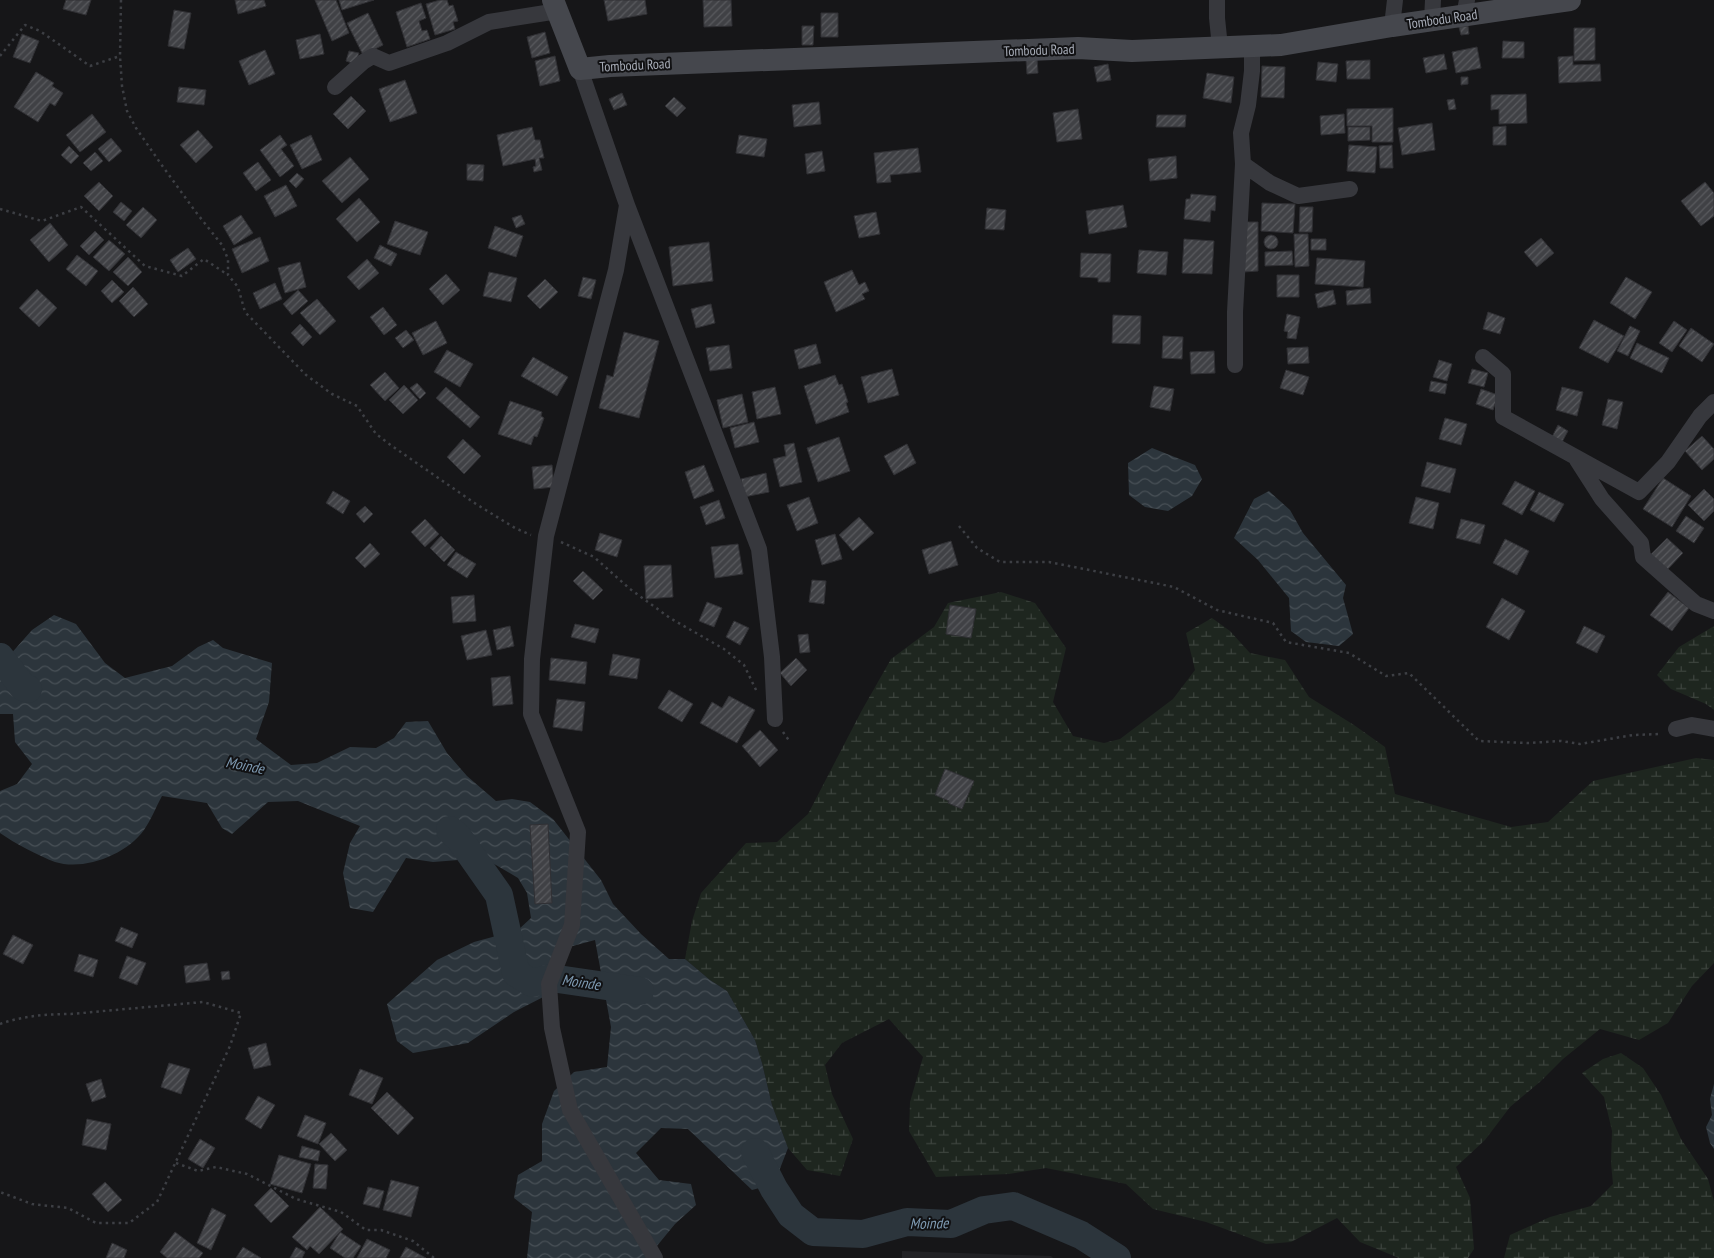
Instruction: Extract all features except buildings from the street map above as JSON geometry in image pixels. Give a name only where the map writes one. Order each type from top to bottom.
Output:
[{"type":"main road","name":"Tombodu Road","points":[[555,5],[580,69],[610,66],[1078,48],[1132,51],[1281,45],[1392,26],[1433,10],[1570,0]]},
{"type":"street","points":[[1217,0],[1220,47]]},
{"type":"street","points":[[1392,26],[1395,0]]},
{"type":"street","points":[[335,87],[363,62],[373,56],[389,63],[447,43],[489,22],[555,5]]},
{"type":"street","points":[[1235,365],[1235,312],[1243,164],[1241,133],[1248,105],[1252,47]]},
{"type":"street","points":[[580,69],[627,205],[759,549],[772,657],[775,718]]},
{"type":"street","points":[[1243,164],[1270,183],[1298,196],[1350,189]]},
{"type":"street","points":[[627,205],[616,270],[546,536],[532,659],[531,714],[578,832],[572,925],[549,984],[552,1028],[570,1110],[655,1258]]},
{"type":"street","points":[[1483,357],[1502,374],[1503,418],[1639,492],[1668,462],[1700,416],[1714,402]]},
{"type":"street","points":[[1576,458],[1602,499],[1641,543],[1643,557],[1696,604],[1714,611]]},
{"type":"street","points":[[1676,729],[1692,725],[1714,729]]},
{"type":"path","points":[[121,0],[120,56],[122,86],[127,111],[136,128],[166,171],[222,245],[228,259],[228,275]]},
{"type":"path","points":[[0,56],[24,25],[40,31],[90,66],[120,56]]},
{"type":"path","points":[[0,209],[42,221],[81,207],[145,266],[182,276],[204,259],[228,275],[238,287],[245,312],[251,319],[306,375],[332,394],[357,406],[376,434],[499,518],[528,534],[546,536],[594,557],[630,589],[670,618],[724,649],[744,665],[760,697],[790,742]]},
{"type":"path","points":[[959,526],[977,548],[1000,562],[1049,562],[1174,587],[1217,610],[1273,623],[1286,642],[1349,653],[1386,676],[1409,673],[1479,741],[1528,743],[1561,741],[1580,744],[1625,736],[1660,734],[1676,729]]},
{"type":"path","points":[[0,1024],[10,1020],[51,1014],[71,1014],[203,1002],[241,1013],[230,1046],[157,1202],[130,1223],[96,1223],[68,1208],[32,1204],[0,1192]]},
{"type":"path","points":[[176,1163],[198,1171],[216,1167],[247,1174],[296,1199],[341,1212],[366,1230],[381,1230],[414,1241],[434,1258]]},
{"type":"shaded area","points":[[902,1251],[1051,1256],[1053,1258],[902,1258]]},
{"type":"green space","points":[[1001,592],[1035,603],[1066,648],[1053,702],[1073,736],[1104,743],[1120,739],[1173,699],[1195,670],[1186,633],[1212,618],[1230,631],[1250,653],[1285,660],[1309,697],[1385,747],[1395,794],[1511,827],[1548,822],[1593,781],[1696,758],[1714,760],[1714,963],[1692,986],[1668,1023],[1639,1040],[1600,1029],[1563,1059],[1541,1081],[1510,1107],[1485,1140],[1456,1167],[1470,1198],[1474,1249],[1468,1258],[1399,1258],[1360,1242],[1337,1218],[1291,1242],[1266,1244],[1206,1222],[1153,1209],[1126,1184],[1046,1168],[1009,1174],[936,1177],[909,1131],[910,1102],[923,1057],[889,1019],[842,1043],[825,1065],[832,1094],[853,1139],[840,1176],[807,1170],[788,1148],[772,1105],[755,1040],[727,991],[710,980],[685,959],[692,921],[701,893],[746,843],[777,842],[808,814],[891,659],[934,627],[948,603]]},
{"type":"green space","points":[[1714,626],[1714,710],[1706,704],[1671,689],[1657,675],[1679,647]]},
{"type":"green space","points":[[1621,1053],[1643,1068],[1661,1095],[1681,1139],[1708,1179],[1714,1201],[1714,1258],[1504,1258],[1510,1235],[1550,1217],[1591,1206],[1613,1184],[1611,1163],[1612,1131],[1604,1097],[1582,1073],[1603,1059]]},
{"type":"water","points":[[1152,448],[1195,465],[1202,479],[1192,496],[1168,511],[1145,507],[1129,495],[1128,463]]},
{"type":"water","points":[[1269,491],[1290,510],[1303,533],[1346,585],[1343,598],[1353,634],[1339,646],[1306,642],[1291,631],[1289,598],[1258,560],[1234,538],[1254,499]]},
{"type":"water","points":[[54,615],[76,624],[105,663],[125,678],[172,666],[198,647],[213,640],[223,648],[272,663],[269,702],[256,739],[291,765],[317,763],[350,747],[376,748],[394,738],[406,722],[428,721],[447,753],[467,776],[496,801],[512,799],[530,802],[553,819],[601,880],[613,904],[641,934],[669,959],[685,959],[710,980],[727,991],[755,1040],[772,1105],[788,1148],[774,1184],[752,1190],[688,1129],[661,1128],[636,1153],[659,1180],[691,1184],[696,1205],[675,1224],[647,1258],[527,1258],[532,1212],[514,1198],[518,1175],[542,1161],[542,1124],[554,1091],[574,1072],[607,1067],[611,1027],[595,940],[569,947],[553,992],[514,1012],[468,1043],[413,1053],[397,1041],[387,1004],[437,960],[474,942],[518,930],[531,918],[527,893],[518,878],[484,858],[433,862],[406,858],[373,912],[350,908],[343,873],[350,843],[360,826],[298,801],[268,802],[232,834],[222,828],[207,803],[162,796],[144,830],[127,847],[104,859],[79,864],[55,862],[12,841],[0,833],[0,791],[17,784],[32,764],[15,742],[13,714],[0,714],[0,666],[32,630]]},
{"type":"water","points":[[1714,1084],[1714,1149],[1710,1143],[1706,1127],[1712,1115],[1710,1099]]},
{"type":"waterway","name":"Moinde","points":[[0,657],[23,687],[28,689]]},
{"type":"waterway","name":"Moinde","points":[[450,830],[459,838],[499,895],[516,973],[532,983],[551,978],[640,991]]},
{"type":"waterway","name":"Moinde","points":[[755,1152],[774,1189],[791,1215],[813,1232],[863,1234],[907,1222],[951,1224],[984,1210],[1013,1206],[1081,1235],[1117,1258]]}]
